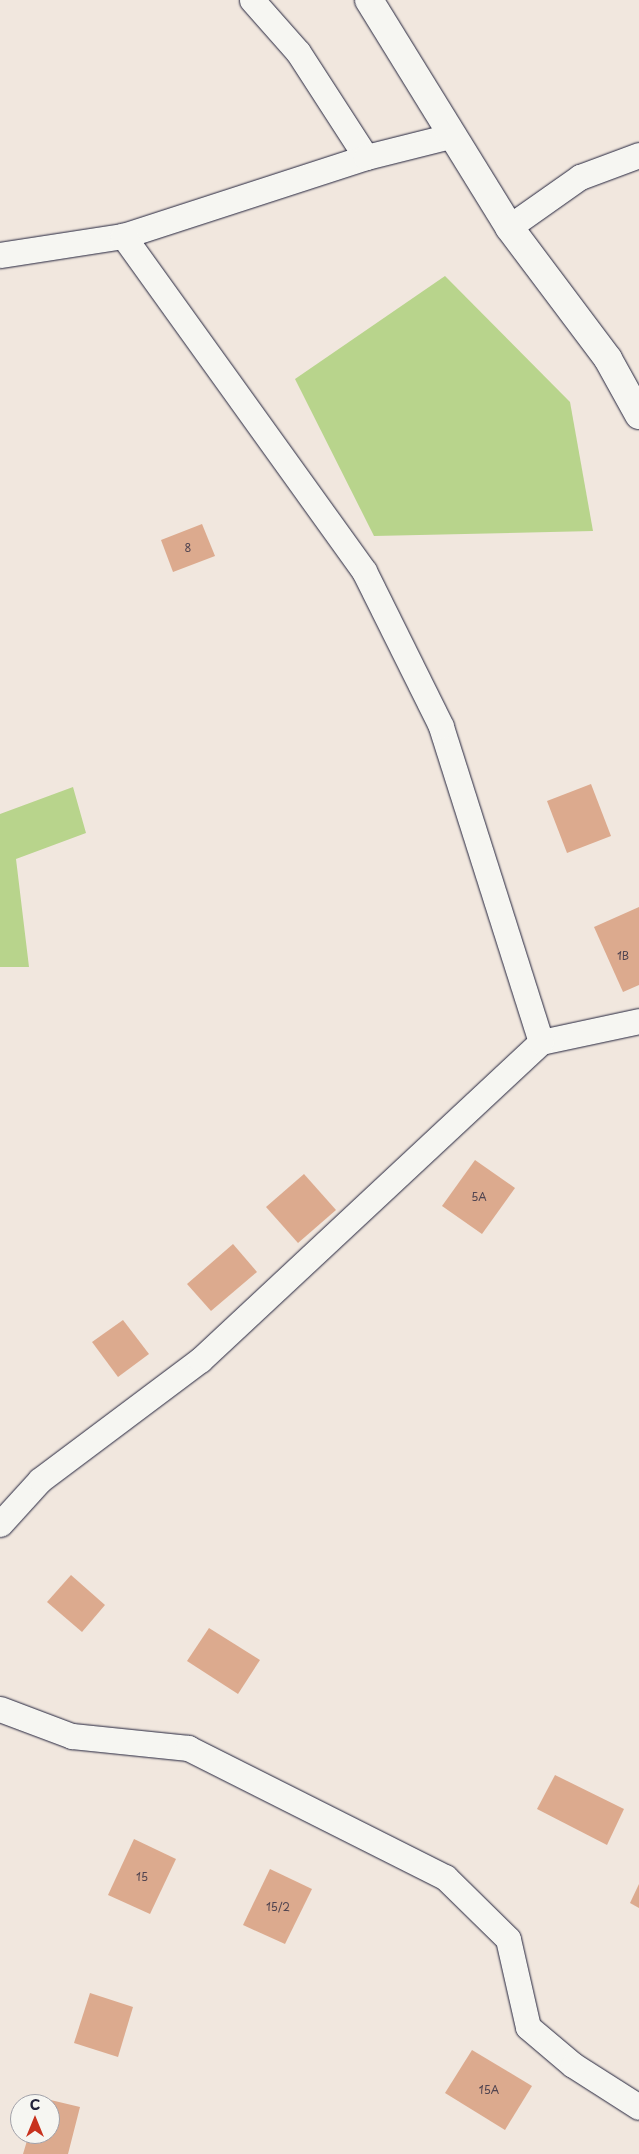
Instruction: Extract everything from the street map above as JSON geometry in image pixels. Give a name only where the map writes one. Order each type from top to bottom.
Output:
[{"type":"street","points":[[252,0],[298,52],[366,157]]},
{"type":"street","points":[[369,0],[450,136],[509,227],[608,359],[639,415]]},
{"type":"street","points":[[0,255],[123,236],[366,157],[450,136]]},
{"type":"street","points":[[509,227],[580,177],[639,155]]},
{"type":"street","points":[[123,236],[364,571],[441,726],[541,1042]]},
{"type":"street","points":[[0,1524],[40,1480],[200,1360],[541,1042],[639,1021]]},
{"type":"street","points":[[0,1709],[72,1736],[188,1748],[444,1877],[508,1939],[528,2027],[573,2065],[639,2107]]},
{"type":"green space","points":[[445,276],[570,402],[593,531],[374,536],[295,379]]},
{"type":"green space","points":[[73,787],[86,833],[16,859],[29,967],[0,967],[0,814]]},
{"type":"building","points":[[202,524],[215,556],[173,572],[161,540]]},
{"type":"building","points":[[591,784],[611,836],[567,853],[547,801]]},
{"type":"building","points":[[639,907],[639,985],[623,992],[594,927]]},
{"type":"building","points":[[475,1160],[515,1188],[482,1234],[442,1206]]},
{"type":"building","points":[[304,1174],[336,1210],[298,1243],[266,1207]]},
{"type":"building","points":[[233,1244],[257,1272],[211,1311],[187,1284]]},
{"type":"building","points":[[123,1320],[149,1354],[118,1377],[92,1342]]},
{"type":"building","points":[[71,1575],[105,1605],[82,1632],[47,1602]]},
{"type":"building","points":[[209,1628],[260,1660],[238,1694],[187,1661]]},
{"type":"building","points":[[555,1775],[624,1809],[607,1845],[537,1809]]},
{"type":"building","points":[[134,1839],[176,1859],[150,1914],[108,1895]]},
{"type":"building","points":[[270,1869],[312,1889],[285,1944],[243,1925]]},
{"type":"building","points":[[639,1884],[639,1908],[630,1903]]},
{"type":"building","points":[[90,1993],[133,2007],[118,2057],[74,2043]]},
{"type":"building","points":[[472,2050],[532,2086],[505,2130],[445,2093]]},
{"type":"building","points":[[60,2102],[80,2107],[68,2154],[23,2154],[26,2144],[60,2144]]}]
